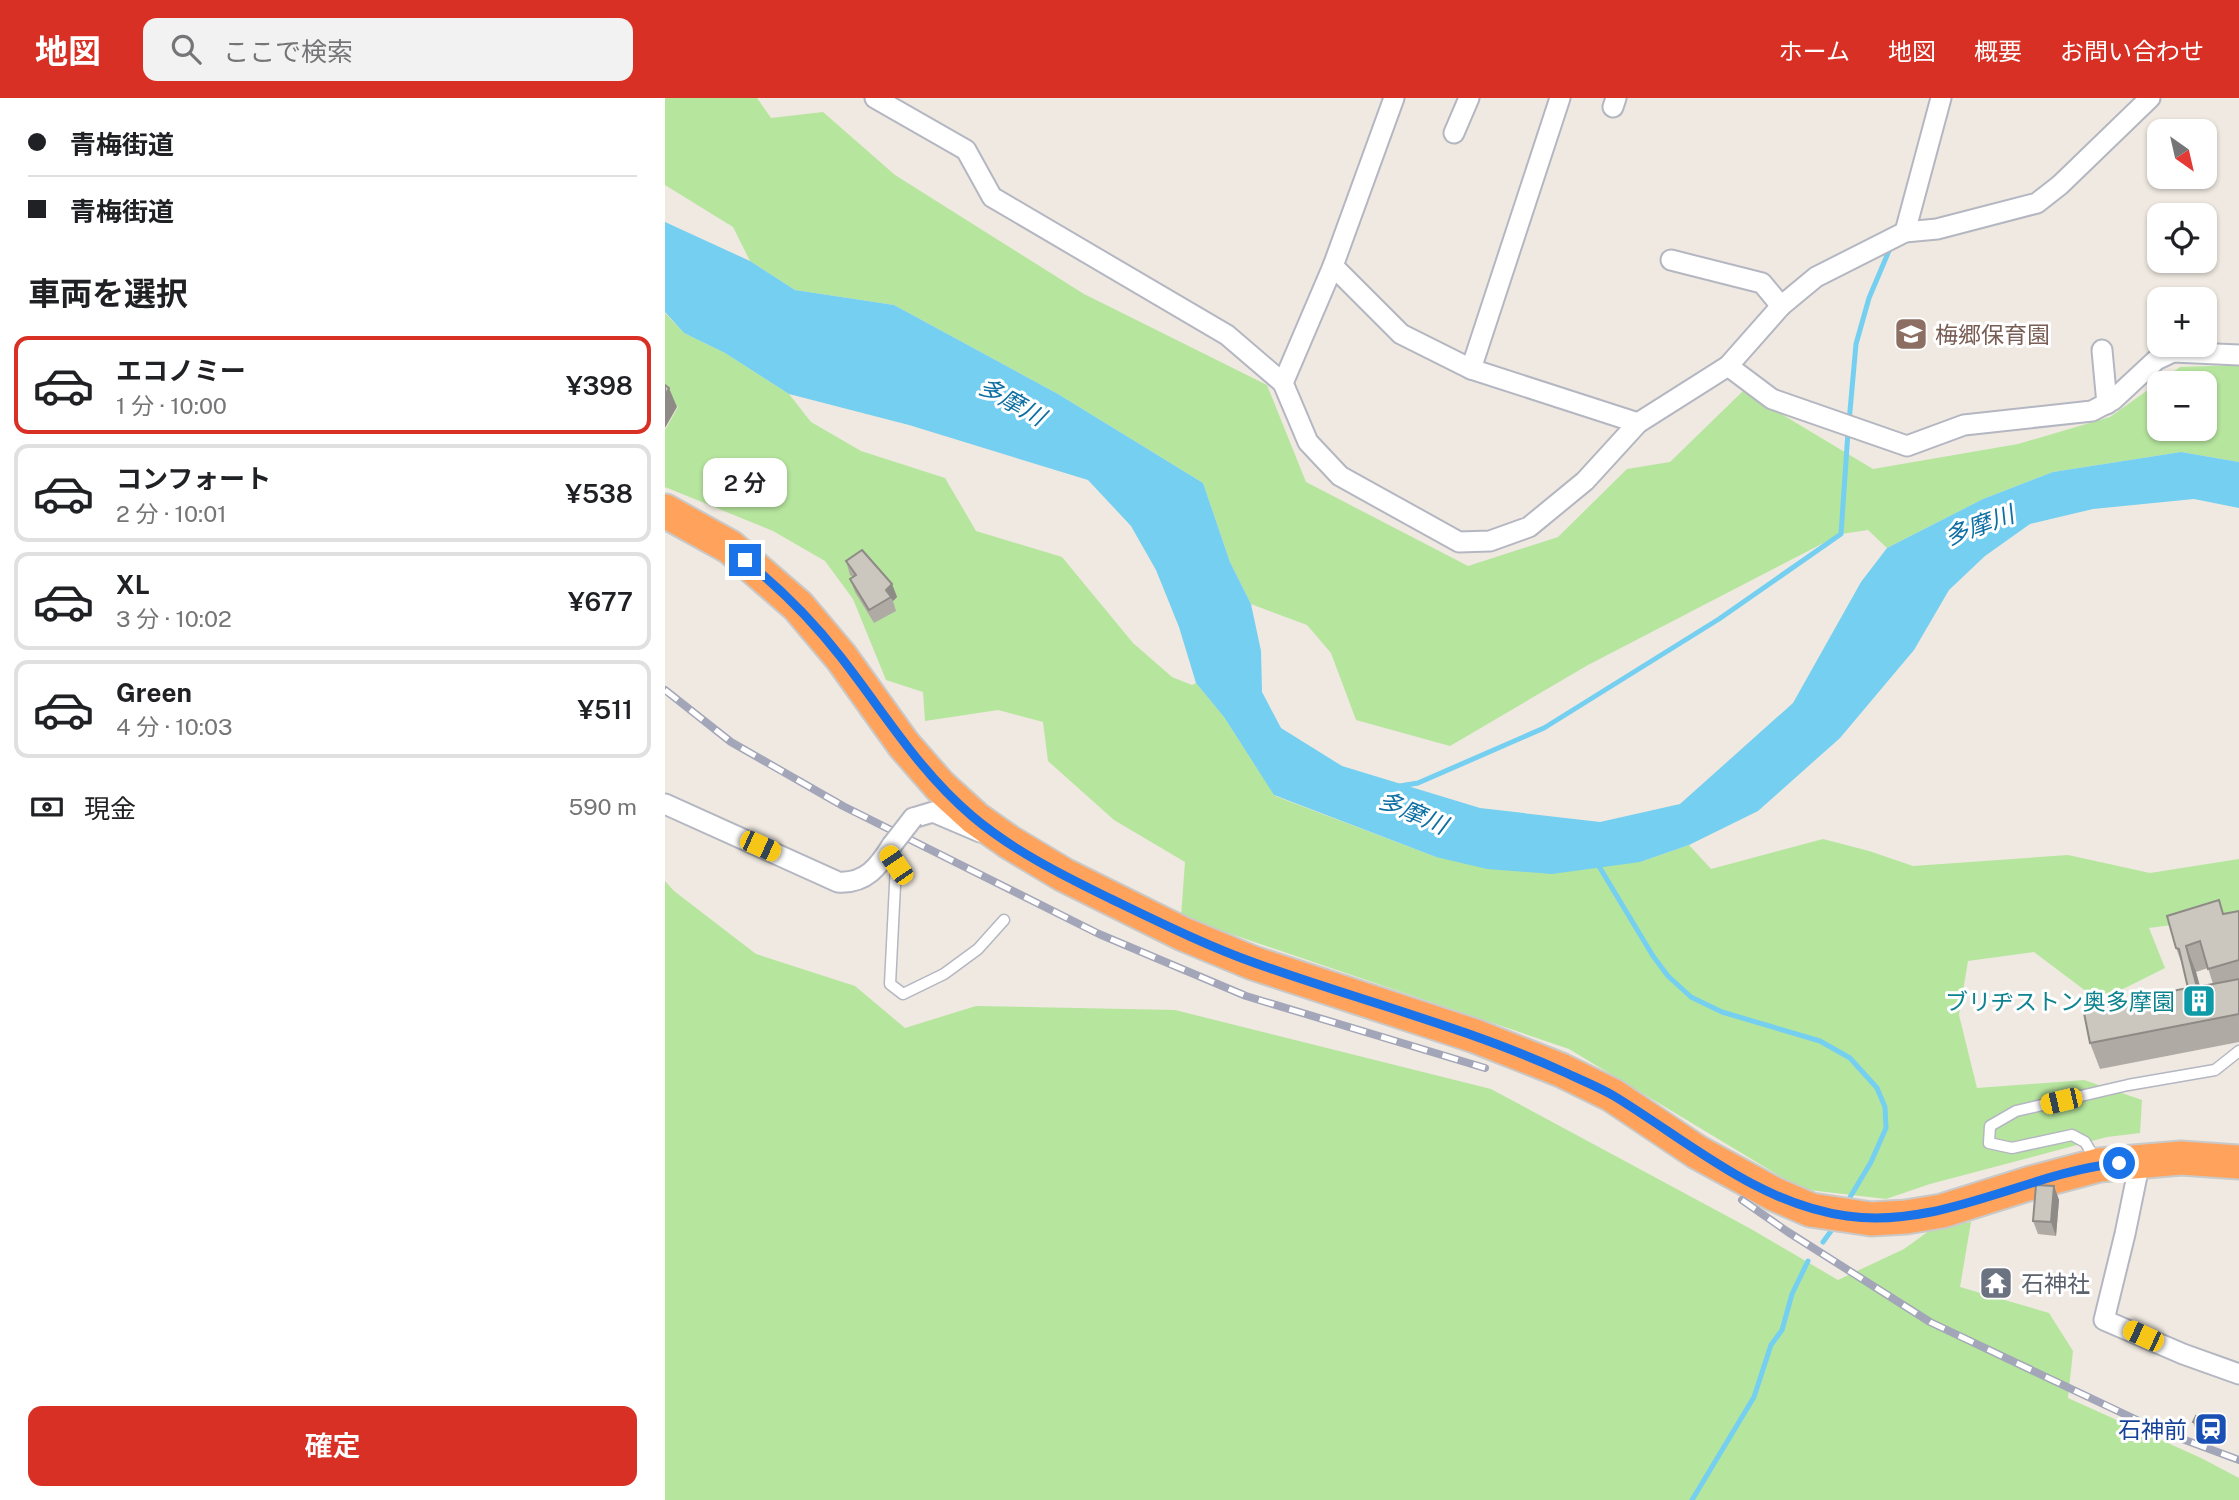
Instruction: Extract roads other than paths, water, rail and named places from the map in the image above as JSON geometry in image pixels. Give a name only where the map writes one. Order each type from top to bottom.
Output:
[{"type":"highway","points":[[665,511],[730,547],[798,606],[841,657],[904,745],[940,786],[975,818],[1009,842],[1064,875],[1183,934],[1253,963],[1475,1037],[1561,1070],[1612,1095],[1697,1152],[1774,1194],[1811,1210],[1871,1219],[1906,1217],[1942,1211],[2099,1165],[2181,1158],[2239,1162]]},
{"type":"street","points":[[875,98],[966,150],[992,197],[1227,335],[1283,383],[1308,442],[1339,476],[1459,542],[1490,541],[1529,527],[1585,481],[1638,423],[1728,366],[1781,306],[1816,277],[1905,232],[1937,229],[2037,203],[2060,185],[2150,98]]},
{"type":"street","points":[[1283,383],[1333,266],[1394,98]]},
{"type":"street","points":[[1454,133],[1469,98]]},
{"type":"street","points":[[1471,369],[1560,98]]},
{"type":"street","points":[[1905,232],[1941,98]]},
{"type":"street","points":[[1671,260],[1762,283],[1781,306]]},
{"type":"street","points":[[1333,266],[1401,334],[1471,369],[1638,423]]},
{"type":"street","points":[[2102,350],[2107,404]]},
{"type":"street","points":[[1728,366],[1772,399],[1907,446],[1964,425],[2092,411],[2107,404],[2163,355],[2173,352],[2239,355]]},
{"type":"street","points":[[665,804],[838,881],[850,882],[867,876],[880,866],[913,818],[933,813],[1009,842]]},
{"type":"street","points":[[2140,1161],[2104,1320],[2183,1354],[2239,1374]]},
{"type":"lane","points":[[890,849],[896,865],[890,984],[904,994],[944,974],[961,962],[978,949],[1005,920]]},
{"type":"lane","points":[[2099,1165],[2085,1142],[2072,1135],[2012,1148],[1989,1143],[1990,1126],[2016,1111],[2128,1085],[2215,1070],[2239,1051]]},
{"type":"water","name":"多摩川","points":[[665,222],[750,261],[795,290],[894,305],[1058,394],[1203,483],[1230,562],[1251,604],[1261,651],[1262,692],[1281,728],[1342,766],[1480,808],[1600,822],[1680,804],[1793,703],[1861,582],[1887,548],[1983,499],[2053,472],[2181,452],[2239,462],[2239,508],[2194,499],[2093,509],[2030,524],[1985,556],[1949,590],[1914,650],[1840,738],[1758,811],[1689,845],[1640,862],[1552,874],[1487,869],[1436,857],[1274,795],[1224,717],[1196,683],[1179,627],[1156,570],[1131,526],[1088,480],[909,425],[789,394],[725,353],[684,333],[665,312]]},
{"type":"waterway","points":[[1849,422],[1856,344],[1869,298],[1891,246]]},
{"type":"waterway","name":"多摩川","points":[[1400,786],[1418,783],[1544,728],[1719,619],[1841,534],[1848,432]]},
{"type":"waterway","points":[[1597,863],[1653,956],[1668,976],[1691,997],[1722,1012],[1820,1041],[1850,1058],[1877,1088],[1885,1107],[1886,1128],[1871,1162],[1846,1204]]},
{"type":"waterway","points":[[1823,1242],[1831,1231]]},
{"type":"waterway","points":[[1692,1500],[1754,1397],[1771,1345],[1782,1330],[1792,1294],[1808,1261]]},
{"type":"railway","points":[[665,690],[731,742],[843,806],[1099,934],[1246,996],[1485,1068]]},
{"type":"railway","points":[[1742,1200],[1930,1322],[2158,1430],[2239,1460]]},
{"type":"place","name":"梅郷保育園","points":[[1911,334]]},
{"type":"place","name":"ブリヂストン奥多摩園","points":[[2199,1001]]},
{"type":"place","name":"石神社","points":[[1996,1283]]},
{"type":"place","name":"石神前","points":[[2211,1429]]}]
